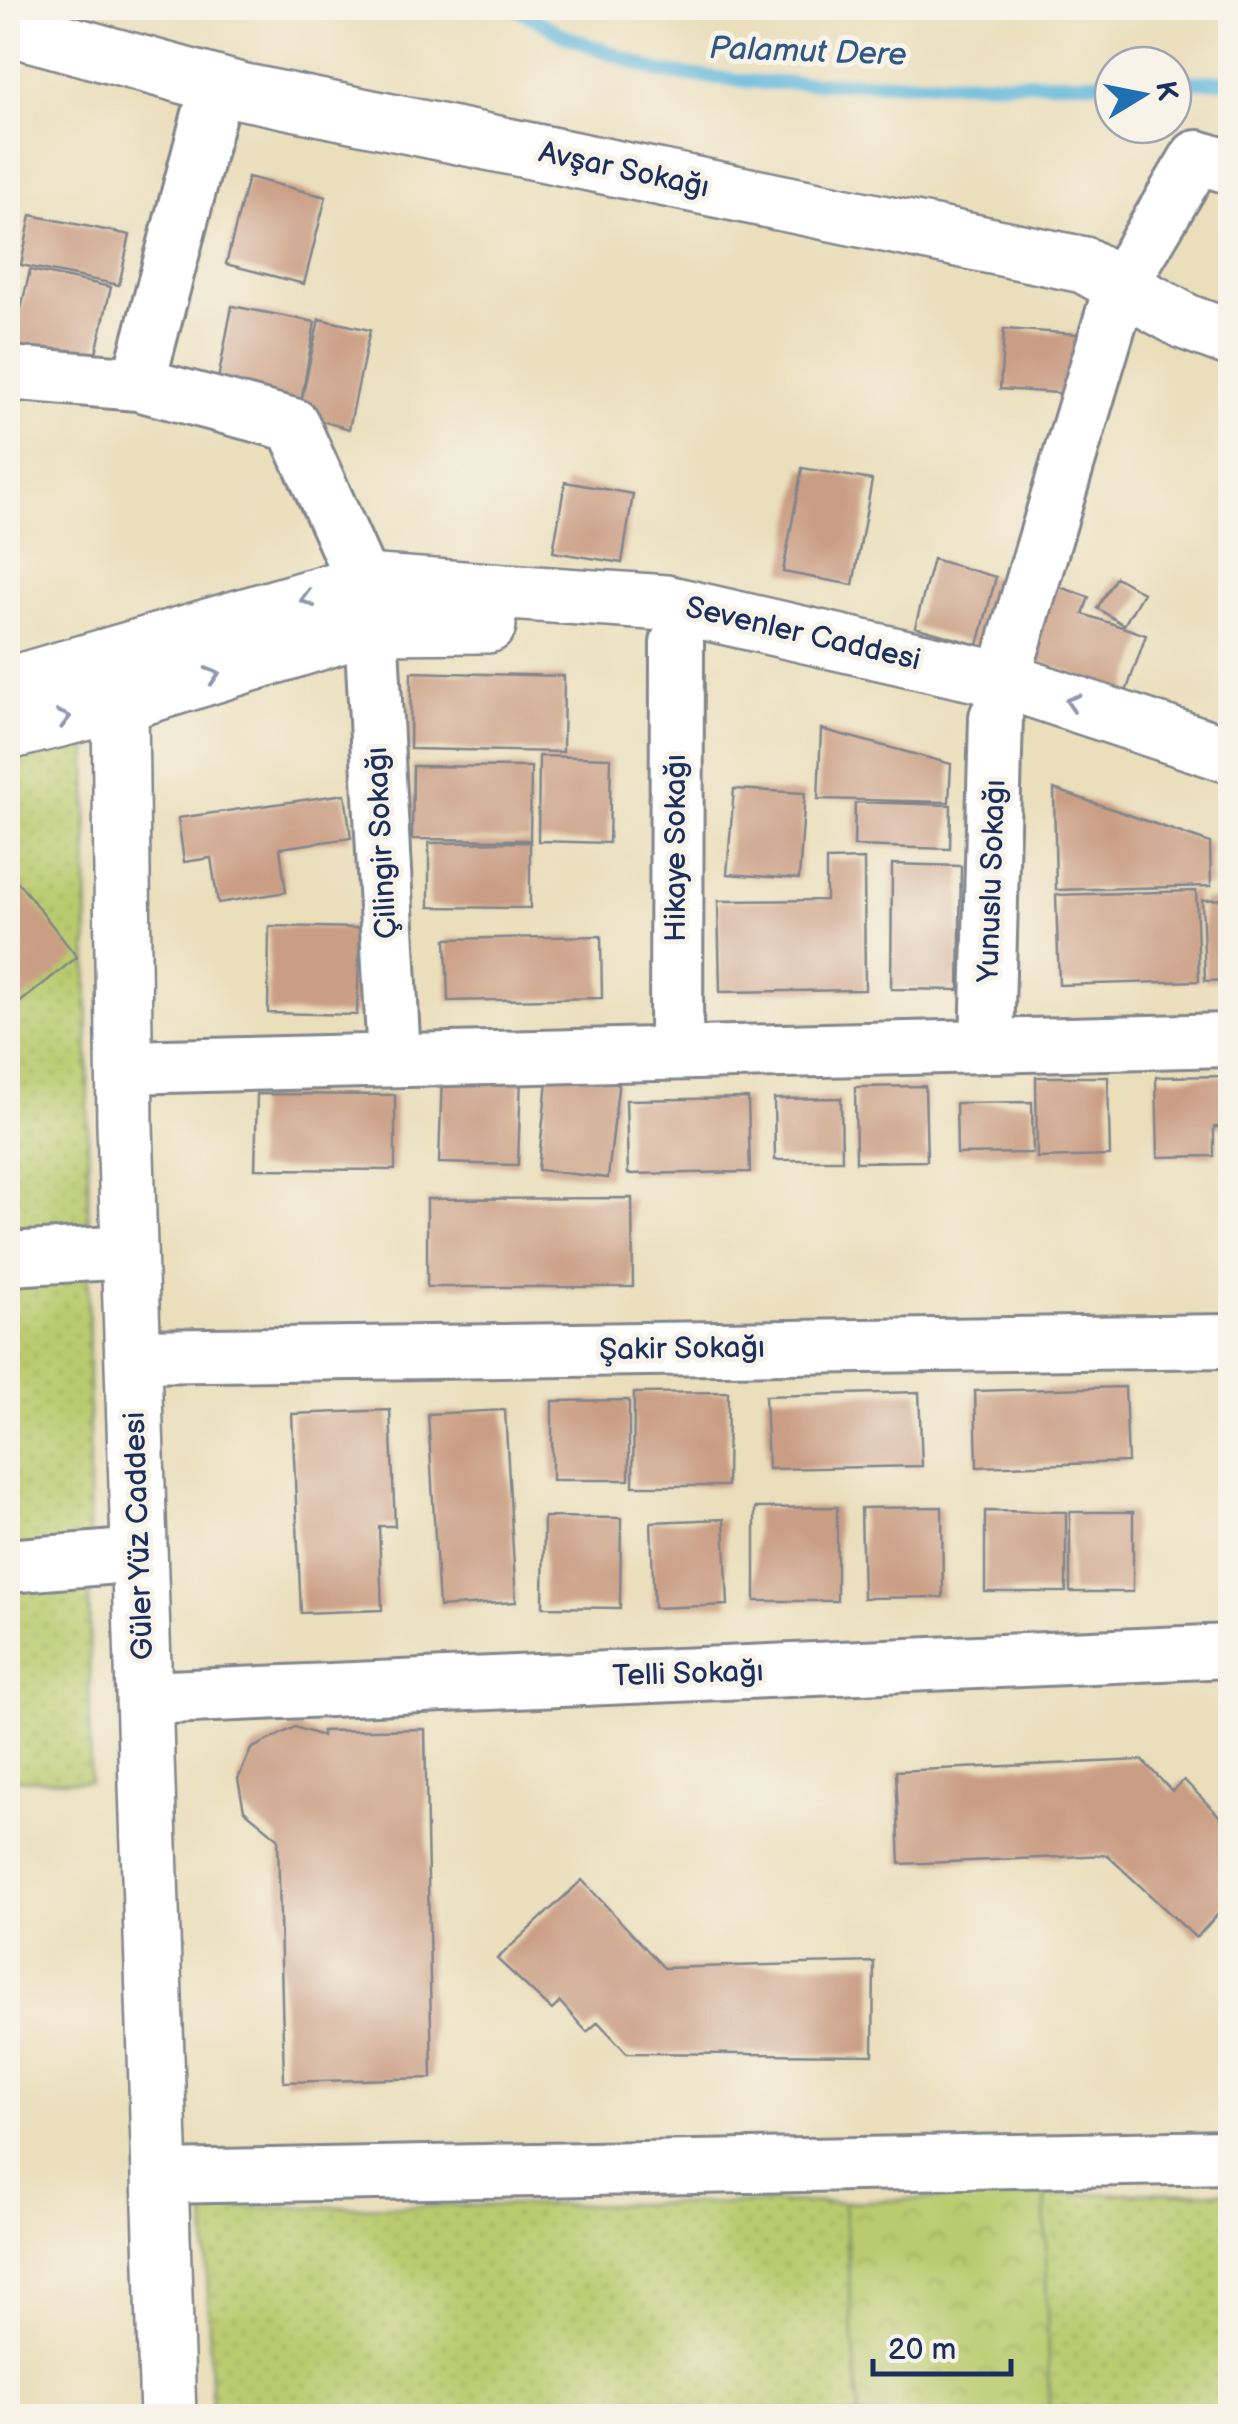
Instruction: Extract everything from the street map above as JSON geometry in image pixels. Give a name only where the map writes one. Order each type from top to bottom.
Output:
[{"type":"street","name":"Avşar Sokağı","points":[[8,27],[217,84],[1084,265],[1186,322],[1230,338]]},
{"type":"street","points":[[138,384],[217,84]]},
{"type":"street","name":"Yunuslu Sokağı","points":[[988,1044],[1000,698],[1120,286],[1197,156],[1230,167]]},
{"type":"street","points":[[8,373],[138,384],[292,425],[367,604]]},
{"type":"street","name":"Sevenler Caddesi","points":[[8,732],[116,679],[367,604],[666,603],[1000,698],[1230,755]]},
{"type":"street","name":"Sevenler Caddesi","points":[[367,604],[450,622],[636,634],[1000,698],[1230,789]]},
{"type":"street","name":"Çilingir Sokağı","points":[[367,604],[394,1060]]},
{"type":"street","name":"Hikaye Sokağı","points":[[676,1052],[677,644]]},
{"type":"street","name":"Sevenler Caddesi","points":[[8,685],[116,679]]},
{"type":"street","name":"Güler Yüz Caddesi","points":[[116,679],[124,1067],[168,2416]]},
{"type":"street","points":[[124,1067],[1230,1040]]},
{"type":"street","points":[[8,1260],[130,1252]]},
{"type":"street","name":"Şakir Sokağı","points":[[133,1356],[1230,1342]]},
{"type":"street","points":[[8,1566],[140,1555]]},
{"type":"street","name":"Telli Sokağı","points":[[145,1698],[1230,1650]]},
{"type":"street","points":[[160,2177],[1230,2157]]},
{"type":"green space","points":[[87,740],[90,1782],[8,1779],[8,761]]},
{"type":"green space","points":[[1230,2192],[1230,2416],[1049,2416],[1045,2194]]},
{"type":"green space","points":[[1045,2194],[1049,2416],[859,2416],[844,2202]]},
{"type":"green space","points":[[844,2202],[859,2416],[212,2416],[205,2208]]},
{"type":"building","points":[[248,177],[326,197],[304,284],[226,264]]},
{"type":"building","points":[[31,215],[130,235],[119,285],[21,265]]},
{"type":"building","points":[[30,270],[111,287],[93,366],[12,348]]},
{"type":"building","points":[[232,306],[315,322],[301,403],[319,319],[370,330],[349,429],[216,390]]},
{"type":"building","points":[[1004,329],[1091,335],[1086,395],[1000,389]]},
{"type":"building","points":[[802,468],[872,480],[853,585],[783,572]]},
{"type":"building","points":[[565,482],[633,494],[622,563],[553,552]]},
{"type":"building","points":[[933,559],[996,577],[978,645],[915,627]]},
{"type":"building","points":[[1116,577],[1143,593],[1124,625],[1097,608]]},
{"type":"building","points":[[1048,583],[1089,597],[1083,614],[1146,635],[1126,692],[1023,657]]},
{"type":"building","points":[[411,672],[564,676],[563,752],[410,749]]},
{"type":"building","points":[[821,729],[951,764],[949,802],[818,799]]},
{"type":"building","points":[[539,756],[611,758],[609,843],[538,841]]},
{"type":"building","points":[[413,766],[531,767],[530,840],[412,839]]},
{"type":"building","points":[[734,789],[805,793],[799,879],[727,874]]},
{"type":"building","points":[[1054,789],[1210,843],[1211,886],[1056,890]]},
{"type":"building","points":[[345,794],[351,838],[280,848],[286,892],[218,903],[211,858],[184,862],[178,818]]},
{"type":"building","points":[[855,802],[951,805],[950,849],[854,846]]},
{"type":"building","points":[[530,842],[530,908],[429,907],[429,843]]},
{"type":"building","points":[[864,859],[865,990],[720,992],[718,901],[826,900],[826,860]]},
{"type":"building","points":[[892,864],[961,866],[959,990],[891,989]]},
{"type":"building","points":[[14,877],[77,957],[8,1012],[8,882]]},
{"type":"building","points":[[1196,891],[1199,981],[1059,985],[1056,895]]},
{"type":"building","points":[[1230,899],[1230,980],[1205,981],[1202,900]]},
{"type":"building","points":[[269,926],[360,928],[357,1015],[268,1013]]},
{"type":"building","points":[[601,936],[602,998],[448,1001],[446,939]]},
{"type":"building","points":[[548,1071],[619,1079],[608,1178],[538,1170]]},
{"type":"building","points":[[442,1074],[521,1077],[518,1165],[439,1163]]},
{"type":"building","points":[[1230,1076],[1230,1127],[1214,1127],[1214,1156],[1158,1157],[1156,1077]]},
{"type":"building","points":[[1036,1077],[1108,1077],[1110,1156],[1037,1158]]},
{"type":"building","points":[[925,1086],[927,1161],[856,1162],[855,1087]]},
{"type":"building","points":[[257,1094],[395,1095],[395,1170],[255,1169]]},
{"type":"building","points":[[748,1098],[750,1172],[628,1174],[626,1100]]},
{"type":"building","points":[[841,1098],[842,1160],[775,1160],[774,1099]]},
{"type":"building","points":[[1032,1102],[1033,1153],[957,1154],[956,1103]]},
{"type":"building","points":[[632,1198],[633,1287],[427,1287],[427,1199]]},
{"type":"building","points":[[1125,1387],[1128,1462],[977,1467],[975,1391]]},
{"type":"building","points":[[728,1392],[727,1486],[633,1486],[634,1393]]},
{"type":"building","points":[[919,1392],[922,1466],[768,1469],[765,1396]]},
{"type":"building","points":[[629,1400],[629,1480],[552,1480],[552,1401]]},
{"type":"building","points":[[390,1410],[395,1526],[379,1526],[382,1610],[301,1613],[292,1414]]},
{"type":"building","points":[[505,1410],[516,1602],[439,1607],[428,1414]]},
{"type":"building","points":[[837,1507],[837,1601],[755,1601],[755,1508]]},
{"type":"building","points":[[942,1507],[943,1597],[863,1598],[861,1508]]},
{"type":"building","points":[[985,1511],[1066,1512],[1066,1592],[985,1592]]},
{"type":"building","points":[[1070,1512],[1133,1512],[1133,1592],[1070,1592]]},
{"type":"building","points":[[544,1517],[621,1518],[620,1608],[543,1607]]},
{"type":"building","points":[[724,1519],[728,1605],[654,1608],[651,1522]]},
{"type":"building","points":[[295,1727],[322,1736],[322,1731],[425,1729],[432,2078],[284,2082],[278,1838],[244,1810],[238,1779],[251,1749]]},
{"type":"building","points":[[1142,1760],[1172,1791],[1184,1780],[1230,1827],[1230,1901],[1196,1938],[1107,1855],[900,1864],[896,1771]]},
{"type":"building","points":[[582,1880],[664,1968],[874,1962],[873,2055],[627,2053],[598,2022],[587,2032],[560,2002],[552,2010],[497,1959]]},
{"type":"waterway","name":"Palamut Dere","points":[[516,8],[563,35],[660,72],[765,83],[1093,82]]},
{"type":"waterway","name":"Palamut Dere","points":[[1193,82],[1230,81]]}]
